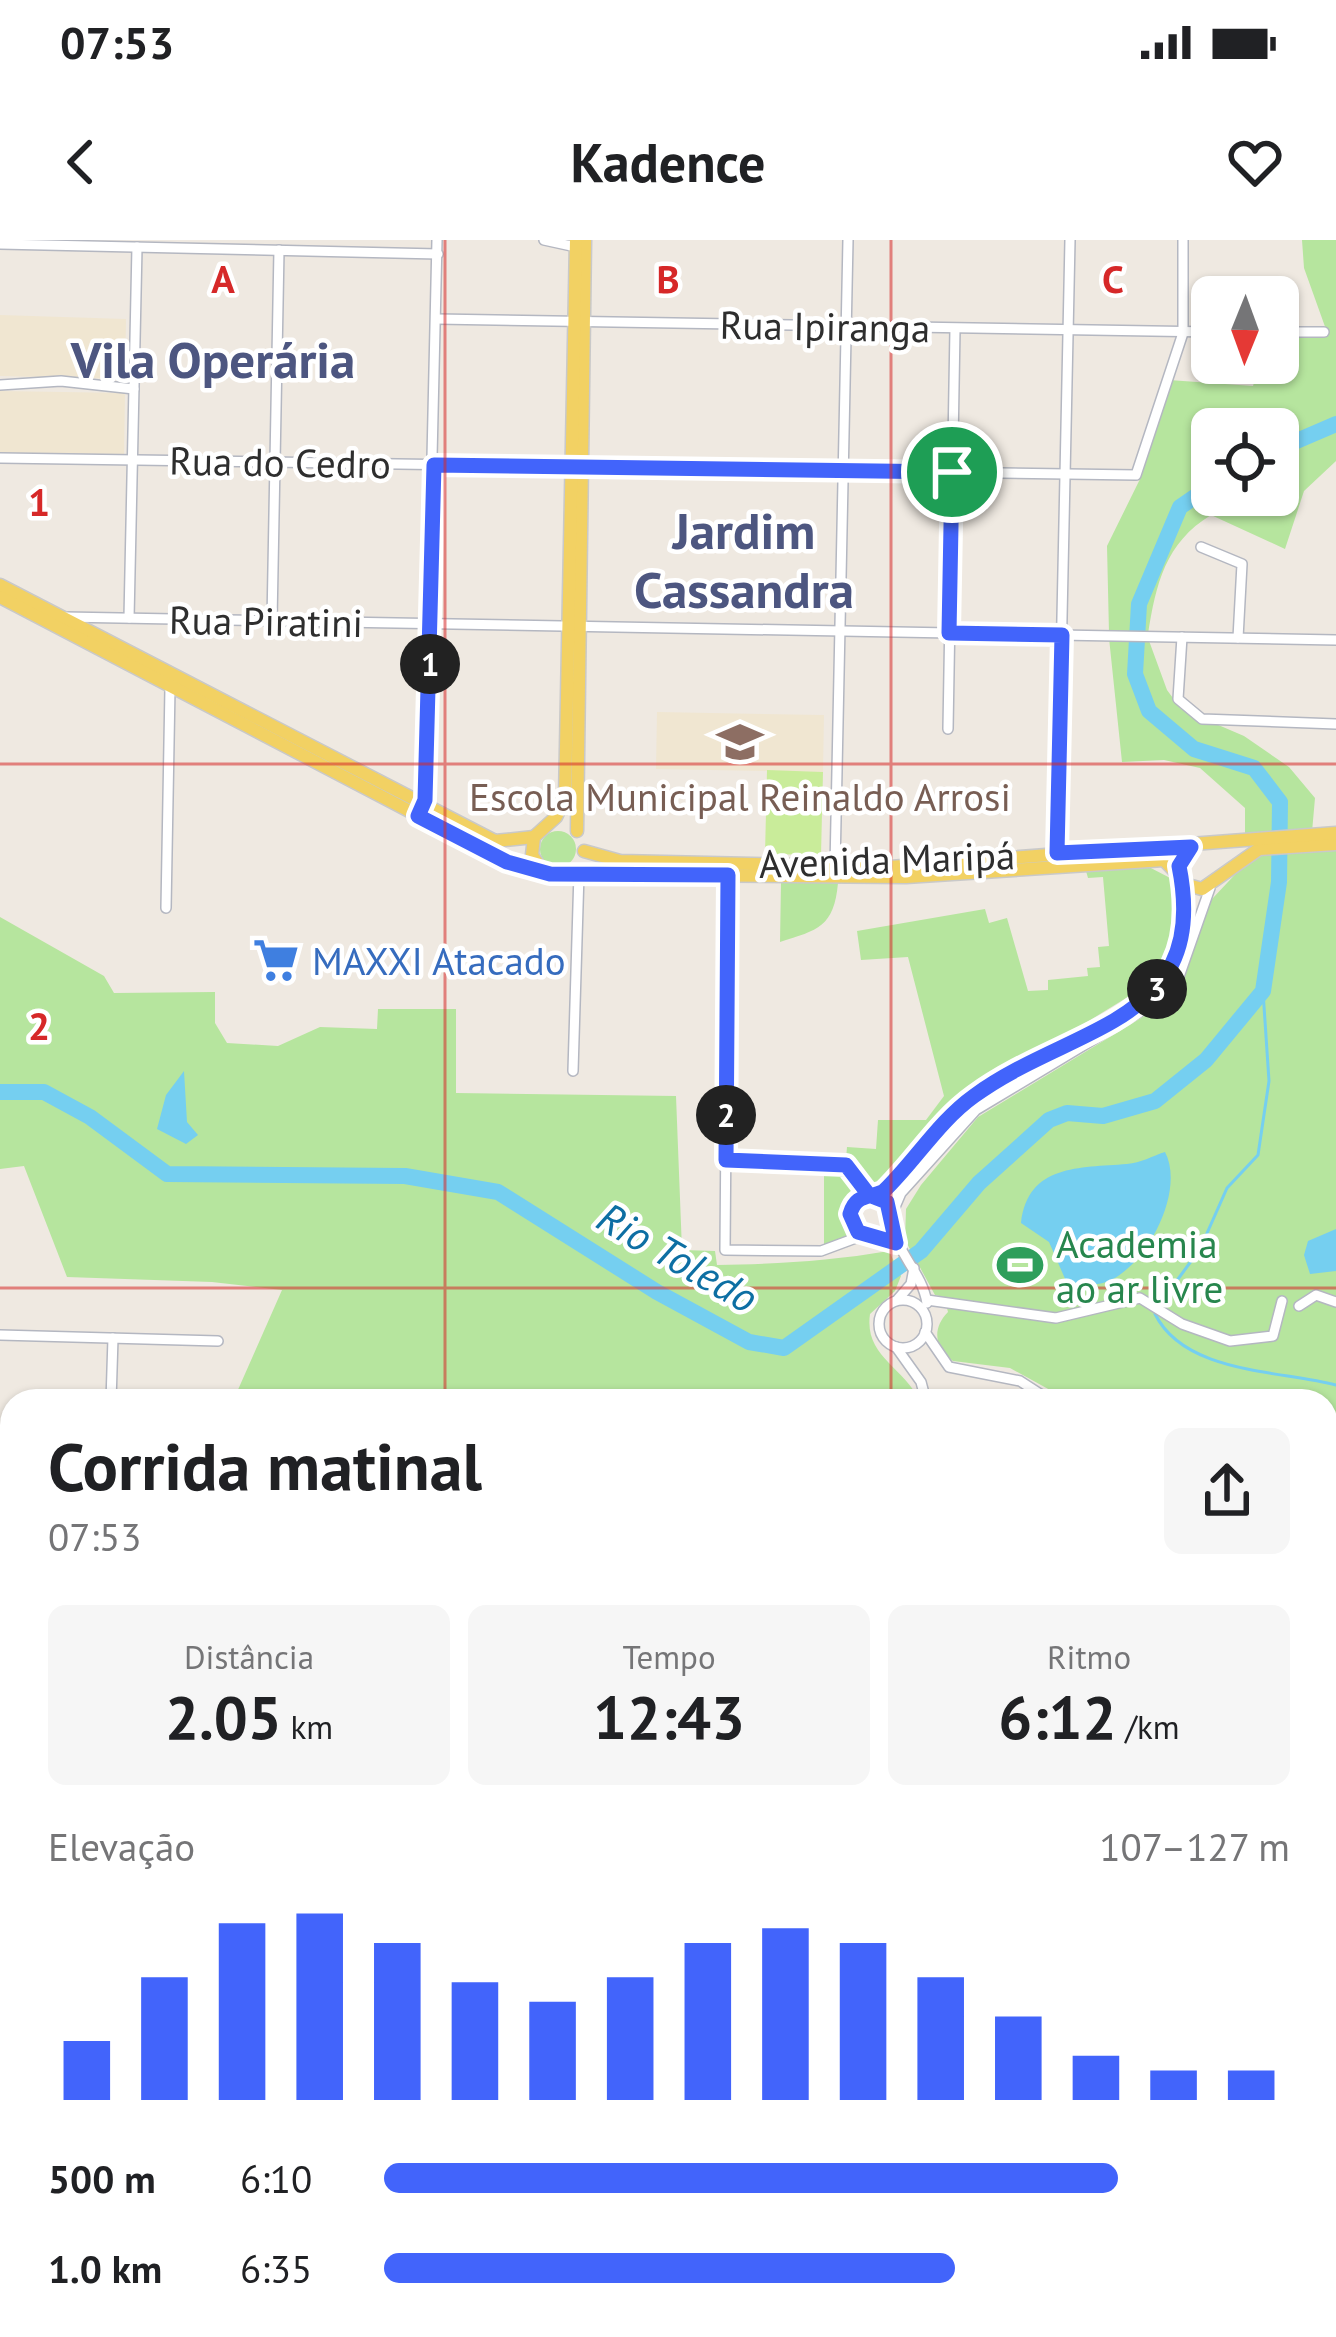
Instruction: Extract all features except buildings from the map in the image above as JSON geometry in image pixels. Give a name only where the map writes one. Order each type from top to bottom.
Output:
[{"type":"main road","points":[[0,597],[422,810],[507,862],[573,873],[584,851],[577,831],[573,626],[579,242]]},
{"type":"main road","points":[[0,584],[57,622]]},
{"type":"main road","points":[[81,635],[170,688],[495,841],[534,837],[550,824],[565,798],[573,626]]},
{"type":"main road","points":[[550,824],[577,831]]},
{"type":"main road","points":[[1299,841],[1336,833]]},
{"type":"main road","points":[[534,837],[532,855],[542,870]]},
{"type":"main road","points":[[1259,843],[1210,888],[1182,878],[1180,859],[1191,847],[1207,845],[1299,841],[1336,844]]},
{"type":"main road","points":[[1207,845],[1223,860],[1222,875]]},
{"type":"main road","name":"Avenida Maripá","points":[[584,851],[620,861],[835,866],[1191,847]]},
{"type":"main road","name":"Avenida Maripá","points":[[573,873],[906,877],[1127,859],[1164,860],[1182,878]]},
{"type":"street","points":[[422,810],[431,623],[437,240]]},
{"type":"street","points":[[544,240],[579,242]]},
{"type":"street","points":[[835,866],[848,240]]},
{"type":"street","points":[[1057,853],[1070,240]]},
{"type":"street","points":[[1183,333],[1184,240]]},
{"type":"street","points":[[0,244],[220,244],[279,250],[350,246],[438,254]]},
{"type":"street","points":[[129,618],[137,247]]},
{"type":"street","points":[[272,621],[279,250]]},
{"type":"street","name":"Rua Ipiranga","points":[[437,320],[1191,333]]},
{"type":"street","points":[[948,729],[955,329]]},
{"type":"street","points":[[1299,332],[1324,332]]},
{"type":"street","name":"Rua do Cedro","points":[[0,458],[1136,475],[1183,333]]},
{"type":"street","points":[[0,386],[62,381],[134,389]]},
{"type":"street","points":[[1201,548],[1242,564],[1238,638]]},
{"type":"street","name":"Rua Piratini","points":[[57,622],[129,618],[1336,640]]},
{"type":"street","points":[[1182,637],[1178,699],[1191,715],[1336,724]]},
{"type":"street","points":[[166,908],[170,688]]},
{"type":"street","points":[[573,873],[573,1072]]},
{"type":"street","points":[[728,875],[727,1252],[821,1251],[864,1235],[878,1235],[899,1248],[914,1267],[927,1300],[927,1322],[916,1343],[896,1347]]},
{"type":"street","points":[[864,1235],[854,1227],[850,1214],[855,1202],[872,1195],[979,1092],[1074,1042],[1161,987],[1177,958],[1187,920],[1182,878]]},
{"type":"street","points":[[878,1235],[892,1218],[901,1193],[976,1109],[1097,1042],[1174,992],[1210,888]]},
{"type":"street","points":[[726,1160],[839,1163],[852,1169],[872,1195],[887,1202],[899,1248]]},
{"type":"street","points":[[914,1267],[911,1284],[883,1310],[879,1324],[920,1389]]},
{"type":"street","points":[[1299,1306],[1316,1295],[1336,1302]]},
{"type":"street","points":[[927,1300],[1056,1318],[1130,1298],[1153,1303],[1183,1324],[1245,1342],[1273,1336],[1282,1301]]},
{"type":"street","points":[[895,1301],[916,1304],[949,1367],[1020,1381],[1032,1389]]},
{"type":"street","points":[[927,1322],[958,1306]]},
{"type":"street","points":[[0,1335],[218,1341]]},
{"type":"street","points":[[111,1389],[113,1338]]},
{"type":"shaded area","points":[[0,315],[126,319],[125,379],[0,376]]},
{"type":"shaded area","points":[[0,391],[125,393],[124,455],[0,453]]},
{"type":"shaded area","name":"Escola Municipal Reinaldo Arrosi","points":[[657,712],[824,715],[823,772],[656,769]]},
{"type":"green space","points":[[1302,240],[1336,240],[1336,461],[1304,491],[1299,506],[1299,408],[1191,408],[1191,516],[1210,516],[1183,538],[1165,566],[1148,634],[1109,633],[1107,546],[1142,475],[1169,380],[1299,384],[1299,334],[1328,335],[1304,268]]},
{"type":"green space","points":[[1213,516],[1296,516],[1285,549]]},
{"type":"green space","points":[[1109,638],[1148,638],[1167,690],[1181,709],[1244,736],[1289,767],[1315,798],[1312,832],[1245,837],[1245,808],[1200,768],[1164,760],[1122,762]]},
{"type":"green space","points":[[767,770],[823,772],[821,855],[765,854]]},
{"type":"green space","points":[[558,831],[571,836],[576,849],[571,862],[558,867],[545,862],[540,849],[545,836]]},
{"type":"green space","points":[[1336,844],[1336,1389],[1048,1389],[1010,1368],[953,1361],[937,1338],[948,1312],[944,1297],[935,1295],[905,1240],[906,1209],[978,1117],[1174,998],[1212,899],[1259,849]]},
{"type":"green space","points":[[1147,866],[1174,880],[1177,921],[1164,967],[1154,981],[966,1096],[884,1184],[876,1184],[846,1159],[847,1147],[876,1149],[878,1120],[926,1120],[944,1096],[908,957],[861,960],[857,931],[985,909],[989,923],[1007,918],[1028,991],[1048,990],[1048,980],[1088,976],[1087,968],[1100,967],[1098,947],[1109,946],[1103,877],[1088,878],[1086,871]]},
{"type":"green space","points":[[781,883],[838,883],[828,918],[805,934],[780,942]]},
{"type":"green space","points":[[0,917],[104,976],[114,993],[215,992],[215,1023],[227,1043],[278,1046],[320,1027],[377,1029],[378,1009],[456,1009],[456,1093],[676,1096],[682,1250],[715,1251],[717,1265],[889,1251],[901,1276],[895,1291],[870,1314],[870,1328],[879,1351],[913,1389],[238,1389],[282,1290],[212,1282],[67,1277],[24,1166],[0,1169]]},
{"type":"green space","points":[[824,1170],[846,1173],[855,1191],[846,1219],[854,1238],[824,1248]]},
{"type":"water","points":[[184,1071],[187,1122],[198,1135],[186,1144],[157,1129],[166,1095]]},
{"type":"water","points":[[1165,1152],[1170,1168],[1167,1204],[1139,1256],[1108,1282],[1066,1281],[1049,1242],[1021,1223],[1034,1189],[1059,1173],[1132,1163]]},
{"type":"water","points":[[1336,1229],[1336,1271],[1310,1274],[1304,1255],[1308,1241]]},
{"type":"waterway","name":"Rio Toledo","points":[[1299,440],[1336,424]]},
{"type":"waterway","name":"Rio Toledo","points":[[0,1092],[44,1092],[90,1117],[167,1174],[405,1176],[498,1192],[657,1292],[749,1342],[784,1348],[921,1251],[979,1183],[1049,1120],[1067,1113],[1103,1116],[1155,1101],[1206,1060],[1263,991],[1279,882],[1280,802],[1254,768],[1194,749],[1149,711],[1135,674],[1139,604],[1180,507],[1191,499]]},
{"type":"waterway","points":[[1159,1305],[1200,1249],[1227,1188],[1258,1155],[1269,1081],[1263,991]]},
{"type":"waterway","points":[[1155,1314],[1169,1334],[1210,1359],[1336,1385]]},
{"type":"place","name":"Escola Municipal Reinaldo Arrosi","points":[[740,742]]},
{"type":"place","name":"MAXXI Atacado","points":[[276,960]]},
{"type":"place","name":"Academia ao ar livre","points":[[1020,1265]]},
{"type":"district","name":"Vila Operária","points":[[213,359]]},
{"type":"district","name":"Jardim Cassandra","points":[[744,559]]},
{"type":"route","points":[[952,472],[434,465],[425,805],[418,816],[507,862],[550,874],[728,875],[726,1160],[846,1165],[869,1195],[881,1197],[891,1208],[896,1243],[858,1232],[850,1214],[855,1202],[861,1197],[867,1195],[869,1195],[874,1195],[884,1191],[979,1092],[1074,1042],[1161,987],[1177,958],[1187,920],[1179,866],[1191,847],[1183,843],[1057,853],[1062,635],[949,633],[952,472]]}]
